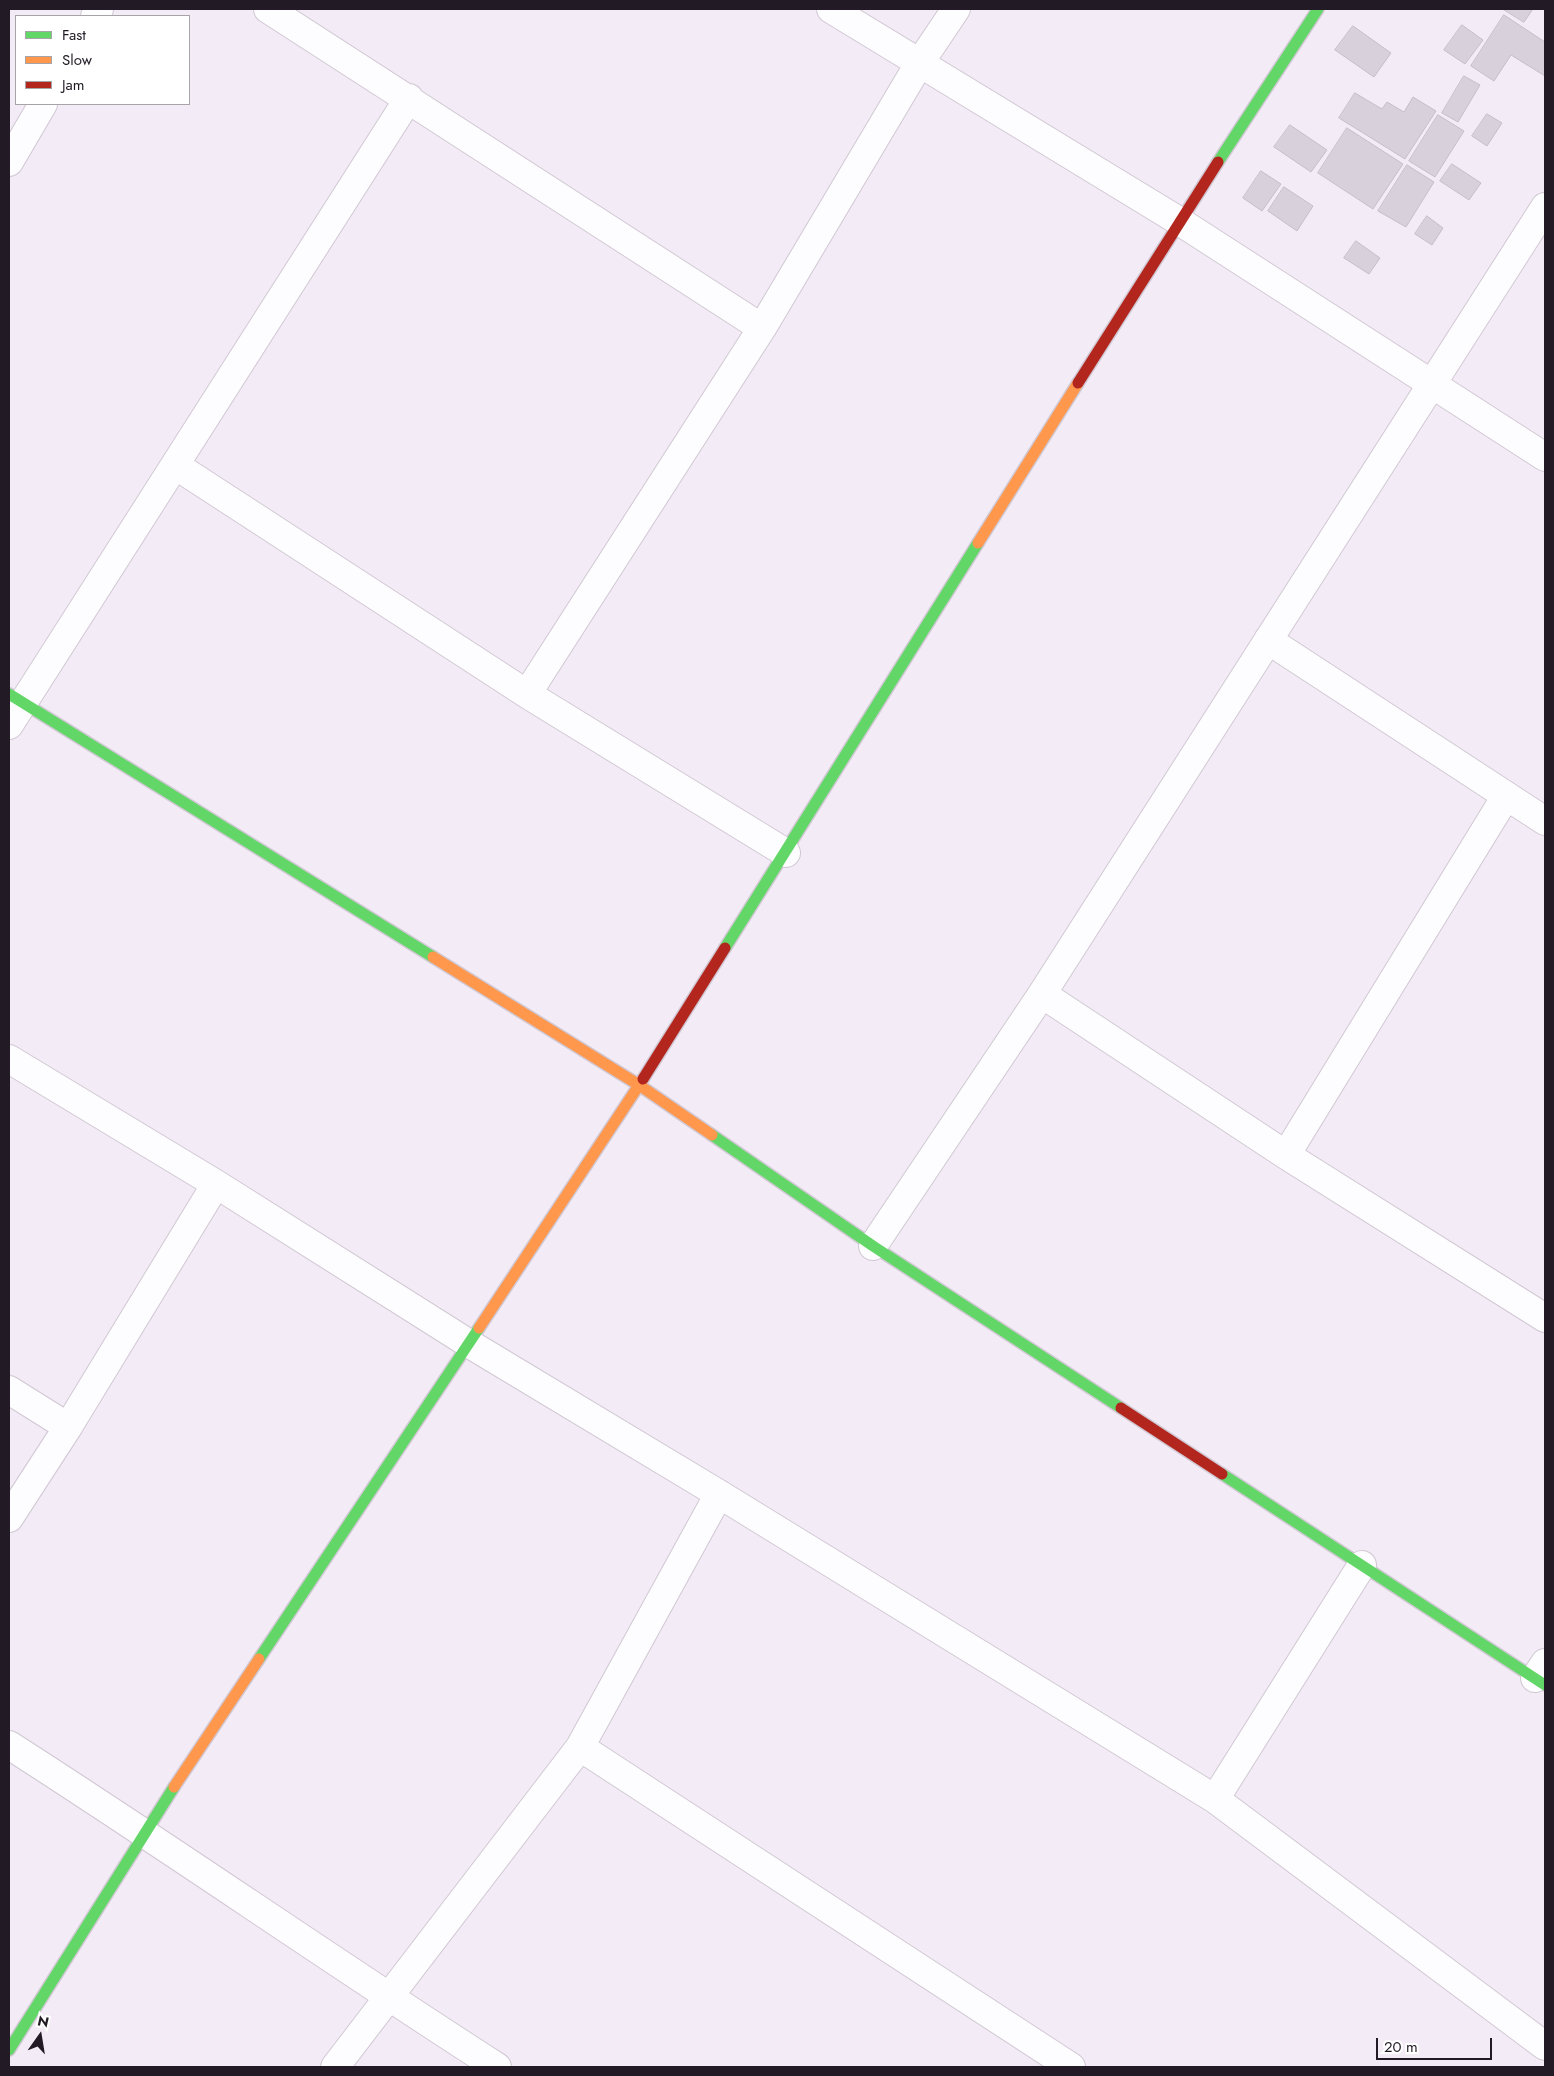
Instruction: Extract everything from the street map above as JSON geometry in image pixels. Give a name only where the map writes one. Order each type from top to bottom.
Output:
[{"type":"street","points":[[268,9],[409,98],[762,328]]},
{"type":"street","points":[[831,9],[1179,221],[1432,382],[1545,457]]},
{"type":"street","points":[[527,694],[762,328],[919,64],[956,9]]},
{"type":"street","points":[[9,2050],[146,1832],[639,1085],[786,853],[1179,221],[1318,9]]},
{"type":"street","points":[[409,98],[175,465],[13,708],[639,1085],[873,1246],[1362,1565],[1542,1675]]},
{"type":"street","points":[[9,162],[42,105]]},
{"type":"street","points":[[873,1246],[1042,994],[1545,207]]},
{"type":"street","points":[[175,465],[527,694],[786,853]]},
{"type":"street","points":[[1268,640],[1545,821]]},
{"type":"street","points":[[1286,1155],[1506,796]]},
{"type":"street","points":[[1042,994],[1286,1155],[1545,1318]]},
{"type":"street","points":[[9,1059],[216,1184],[468,1343],[719,1494],[1215,1799],[1545,2046]]},
{"type":"street","points":[[9,1518],[68,1427],[216,1184]]},
{"type":"street","points":[[9,1390],[68,1427]]},
{"type":"street","points":[[335,2067],[580,1747],[719,1494]]},
{"type":"street","points":[[1215,1799],[1362,1565]]},
{"type":"street","points":[[9,1745],[146,1832],[387,1997],[497,2067]]},
{"type":"street","points":[[580,1747],[1071,2067]]},
{"type":"building","points":[[1503,9],[1533,9],[1524,22]]},
{"type":"building","points":[[1504,15],[1545,42],[1545,76],[1511,55],[1494,81],[1471,66]]},
{"type":"building","points":[[1462,25],[1483,40],[1465,64],[1444,50]]},
{"type":"building","points":[[1353,26],[1391,53],[1374,77],[1335,50]]},
{"type":"building","points":[[1464,76],[1480,85],[1458,122],[1442,113]]},
{"type":"building","points":[[1355,93],[1382,109],[1387,102],[1404,112],[1413,97],[1436,111],[1405,159],[1339,118]]},
{"type":"building","points":[[1487,114],[1502,123],[1487,146],[1472,136]]},
{"type":"building","points":[[1438,115],[1464,131],[1435,177],[1409,161]]},
{"type":"building","points":[[1290,125],[1327,150],[1311,172],[1274,147]]},
{"type":"building","points":[[1347,128],[1403,164],[1373,209],[1318,173]]},
{"type":"building","points":[[1452,164],[1481,183],[1469,200],[1440,181]]},
{"type":"building","points":[[1407,165],[1434,182],[1406,227],[1378,211]]},
{"type":"building","points":[[1261,171],[1281,184],[1262,211],[1243,198]]},
{"type":"building","points":[[1284,187],[1313,206],[1297,231],[1268,211]]},
{"type":"building","points":[[1427,216],[1443,228],[1432,245],[1415,234]]},
{"type":"building","points":[[1356,241],[1380,258],[1369,274],[1344,258]]},
{"type":"traffic: fast","points":[[1218,162],[1318,9]]},
{"type":"traffic: fast","points":[[725,948],[978,543]]},
{"type":"traffic: fast","points":[[9,694],[433,957]]},
{"type":"traffic: fast","points":[[712,1135],[873,1246],[1121,1408]]},
{"type":"traffic: fast","points":[[259,1659],[479,1328]]},
{"type":"traffic: fast","points":[[1222,1474],[1545,1685]]},
{"type":"traffic: fast","points":[[9,2050],[174,1787]]},
{"type":"traffic: slow","points":[[978,543],[1078,383]]},
{"type":"traffic: slow","points":[[433,957],[639,1085],[712,1135]]},
{"type":"traffic: slow","points":[[479,1328],[643,1079]]},
{"type":"traffic: slow","points":[[174,1787],[259,1659]]},
{"type":"traffic: jam","points":[[1078,383],[1218,162]]},
{"type":"traffic: jam","points":[[643,1079],[725,948]]},
{"type":"traffic: jam","points":[[1121,1408],[1222,1474]]}]
